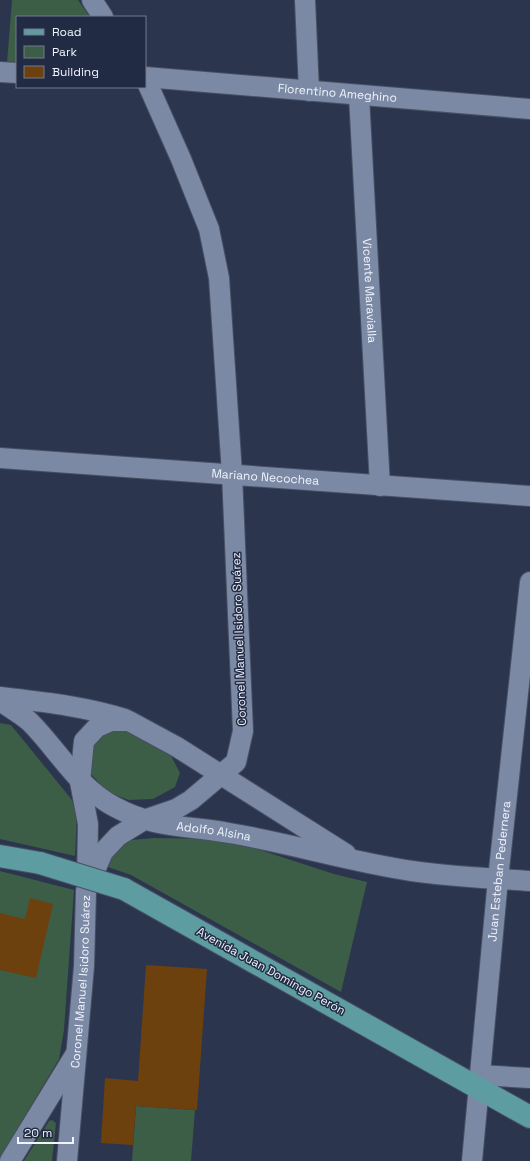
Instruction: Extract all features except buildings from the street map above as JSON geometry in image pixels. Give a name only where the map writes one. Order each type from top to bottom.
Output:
[{"type":"main road","name":"Avenida Juan Domingo Perón","points":[[0,856],[40,863],[124,890],[480,1081],[530,1117]]},
{"type":"street","points":[[92,0],[102,16]]},
{"type":"street","points":[[305,0],[309,90]]},
{"type":"street","points":[[0,72],[16,73]]},
{"type":"street","name":"Florentino Ameghino","points":[[146,78],[530,109]]},
{"type":"street","name":"Coronel Manuel Isidoro Suárez","points":[[67,1161],[84,966],[86,891],[103,852],[118,836],[144,820],[176,809],[186,803],[223,775],[236,762],[243,731],[232,474],[219,278],[209,229],[181,159],[146,80]]},
{"type":"street","name":"Vicente Maravialla","points":[[359,96],[380,486]]},
{"type":"street","name":"Mariano Necochea","points":[[0,458],[530,496]]},
{"type":"street","name":"Juan Esteban Pedernera","points":[[472,1161],[498,879],[524,700],[530,582]]},
{"type":"street","name":"Adolfo Alsina","points":[[0,697],[69,705],[102,711],[129,721],[178,747],[357,861]]},
{"type":"street","name":"Adolfo Alsina","points":[[0,701],[28,721],[54,748],[80,782],[113,807],[144,820],[176,827],[228,832],[357,861],[413,871],[530,881]]},
{"type":"street","name":"Adolfo Alsina","points":[[86,891],[88,867],[88,824],[80,782],[84,742],[97,727],[111,721],[129,721]]},
{"type":"street","points":[[10,1161],[77,1052]]},
{"type":"street","points":[[480,1081],[530,1078]]},
{"type":"green space","points":[[12,0],[78,0],[89,16],[16,16],[16,63],[7,63]]},
{"type":"green space","points":[[0,723],[11,725],[72,800],[77,815],[75,856],[0,839]]},
{"type":"green space","points":[[122,727],[170,754],[180,773],[175,787],[153,799],[129,800],[107,792],[91,774],[91,752],[94,741],[103,732]]},
{"type":"green space","points":[[154,838],[217,839],[254,848],[334,874],[367,882],[341,992],[131,875],[105,866],[113,851],[131,840]]},
{"type":"green space","points":[[0,871],[74,890],[64,1030],[59,1059],[0,1158]]},
{"type":"green space","points":[[136,1106],[195,1110],[191,1161],[132,1161]]},
{"type":"green space","points":[[52,1120],[56,1123],[52,1161],[24,1161],[49,1121]]}]
